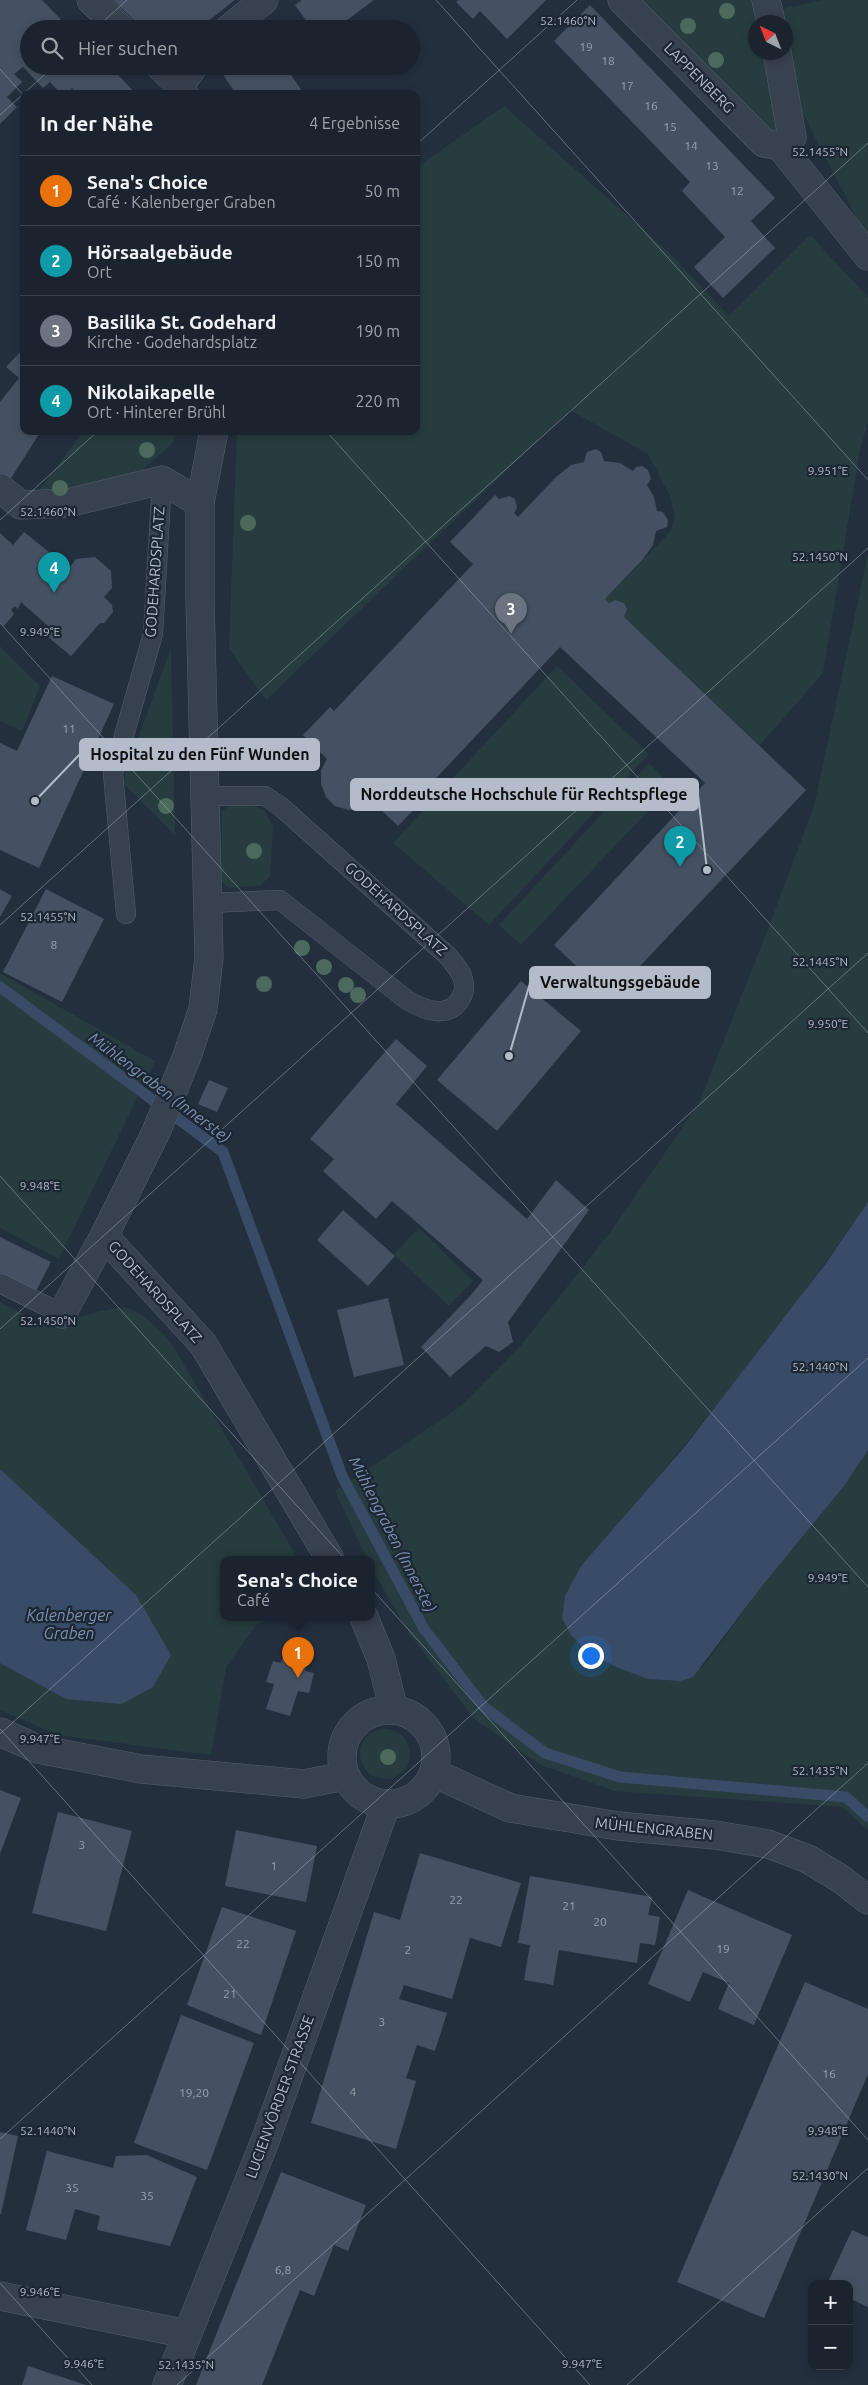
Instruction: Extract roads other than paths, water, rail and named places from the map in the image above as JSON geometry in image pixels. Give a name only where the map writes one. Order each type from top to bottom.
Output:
[{"type":"street","points":[[91,0],[112,20]]},
{"type":"street","points":[[239,20],[264,0]]},
{"type":"street","name":"LAPPENBERG","points":[[622,0],[764,143],[780,146],[868,256]]},
{"type":"street","points":[[766,0],[769,15]]},
{"type":"street","points":[[778,60],[792,137],[780,146]]},
{"type":"street","points":[[175,75],[186,82]]},
{"type":"street","name":"GODEHARDSPLATZ","points":[[213,435],[200,503],[200,599],[209,957],[203,1009],[187,1056],[156,1132],[104,1236],[203,1344],[328,1556]]},
{"type":"street","points":[[0,488],[21,505],[59,503],[162,480]]},
{"type":"street","name":"GODEHARDSPLATZ","points":[[162,480],[200,503]]},
{"type":"street","points":[[62,1314],[104,1236]]},
{"type":"street","points":[[366,1621],[380,1659],[394,1710]]},
{"type":"street","points":[[394,1710],[408,1713],[420,1721],[429,1731],[435,1745],[434,1773],[426,1786],[415,1797],[401,1803],[386,1805],[360,1796],[351,1787],[345,1776],[341,1760],[343,1743],[350,1728],[362,1718],[377,1711],[394,1710]]},
{"type":"street","points":[[0,1732],[38,1749],[141,1769],[304,1784],[345,1776]]},
{"type":"street","name":"MÜHLENGRABEN","points":[[434,1773],[510,1808],[618,1826],[715,1835],[768,1844],[808,1859],[841,1879],[868,1900]]},
{"type":"street","name":"LUCIENVÖRDER STRASSE","points":[[167,2385],[265,2141],[386,1805]]},
{"type":"street","points":[[0,2296],[187,2334]]},
{"type":"lane","name":"GODEHARDSPLATZ","points":[[126,914],[113,774],[153,634],[162,480]]},
{"type":"lane","name":"GODEHARDSPLATZ","points":[[204,796],[265,796],[280,806],[449,957],[462,976],[465,990],[457,1006],[443,1012],[423,1010],[407,1000],[280,900],[208,903]]},
{"type":"lane","points":[[0,1283],[62,1314]]},
{"type":"water","points":[[868,1202],[868,1450],[844,1486],[762,1586],[693,1677],[680,1681],[648,1679],[616,1667],[587,1652],[571,1635],[562,1618],[565,1596],[581,1566],[686,1445],[826,1263]]},
{"type":"water","name":"Kalenberger Graben","points":[[0,1469],[136,1595],[171,1655],[153,1687],[122,1704],[66,1699],[0,1663]]},
{"type":"waterway","name":"Mühlengraben (Innerste)","points":[[0,987],[223,1152],[342,1476],[424,1629],[484,1707],[545,1753],[620,1777],[846,1797],[868,1817]]},
{"type":"place","name":"Nikolaikapelle","points":[[54,593]]},
{"type":"place","name":"Basilika St. Godehard","points":[[511,634]]},
{"type":"place","name":"Hospital zu den Fünf Wunden","points":[[35,801]]},
{"type":"place","name":"Hörsaalgebäude","points":[[680,867]]},
{"type":"place","name":"Norddeutsche Hochschule für Rechtspflege","points":[[707,870]]},
{"type":"place","name":"Verwaltungsgebäude","points":[[509,1056]]},
{"type":"place","name":"Sena's Choice","points":[[298,1678]]}]
